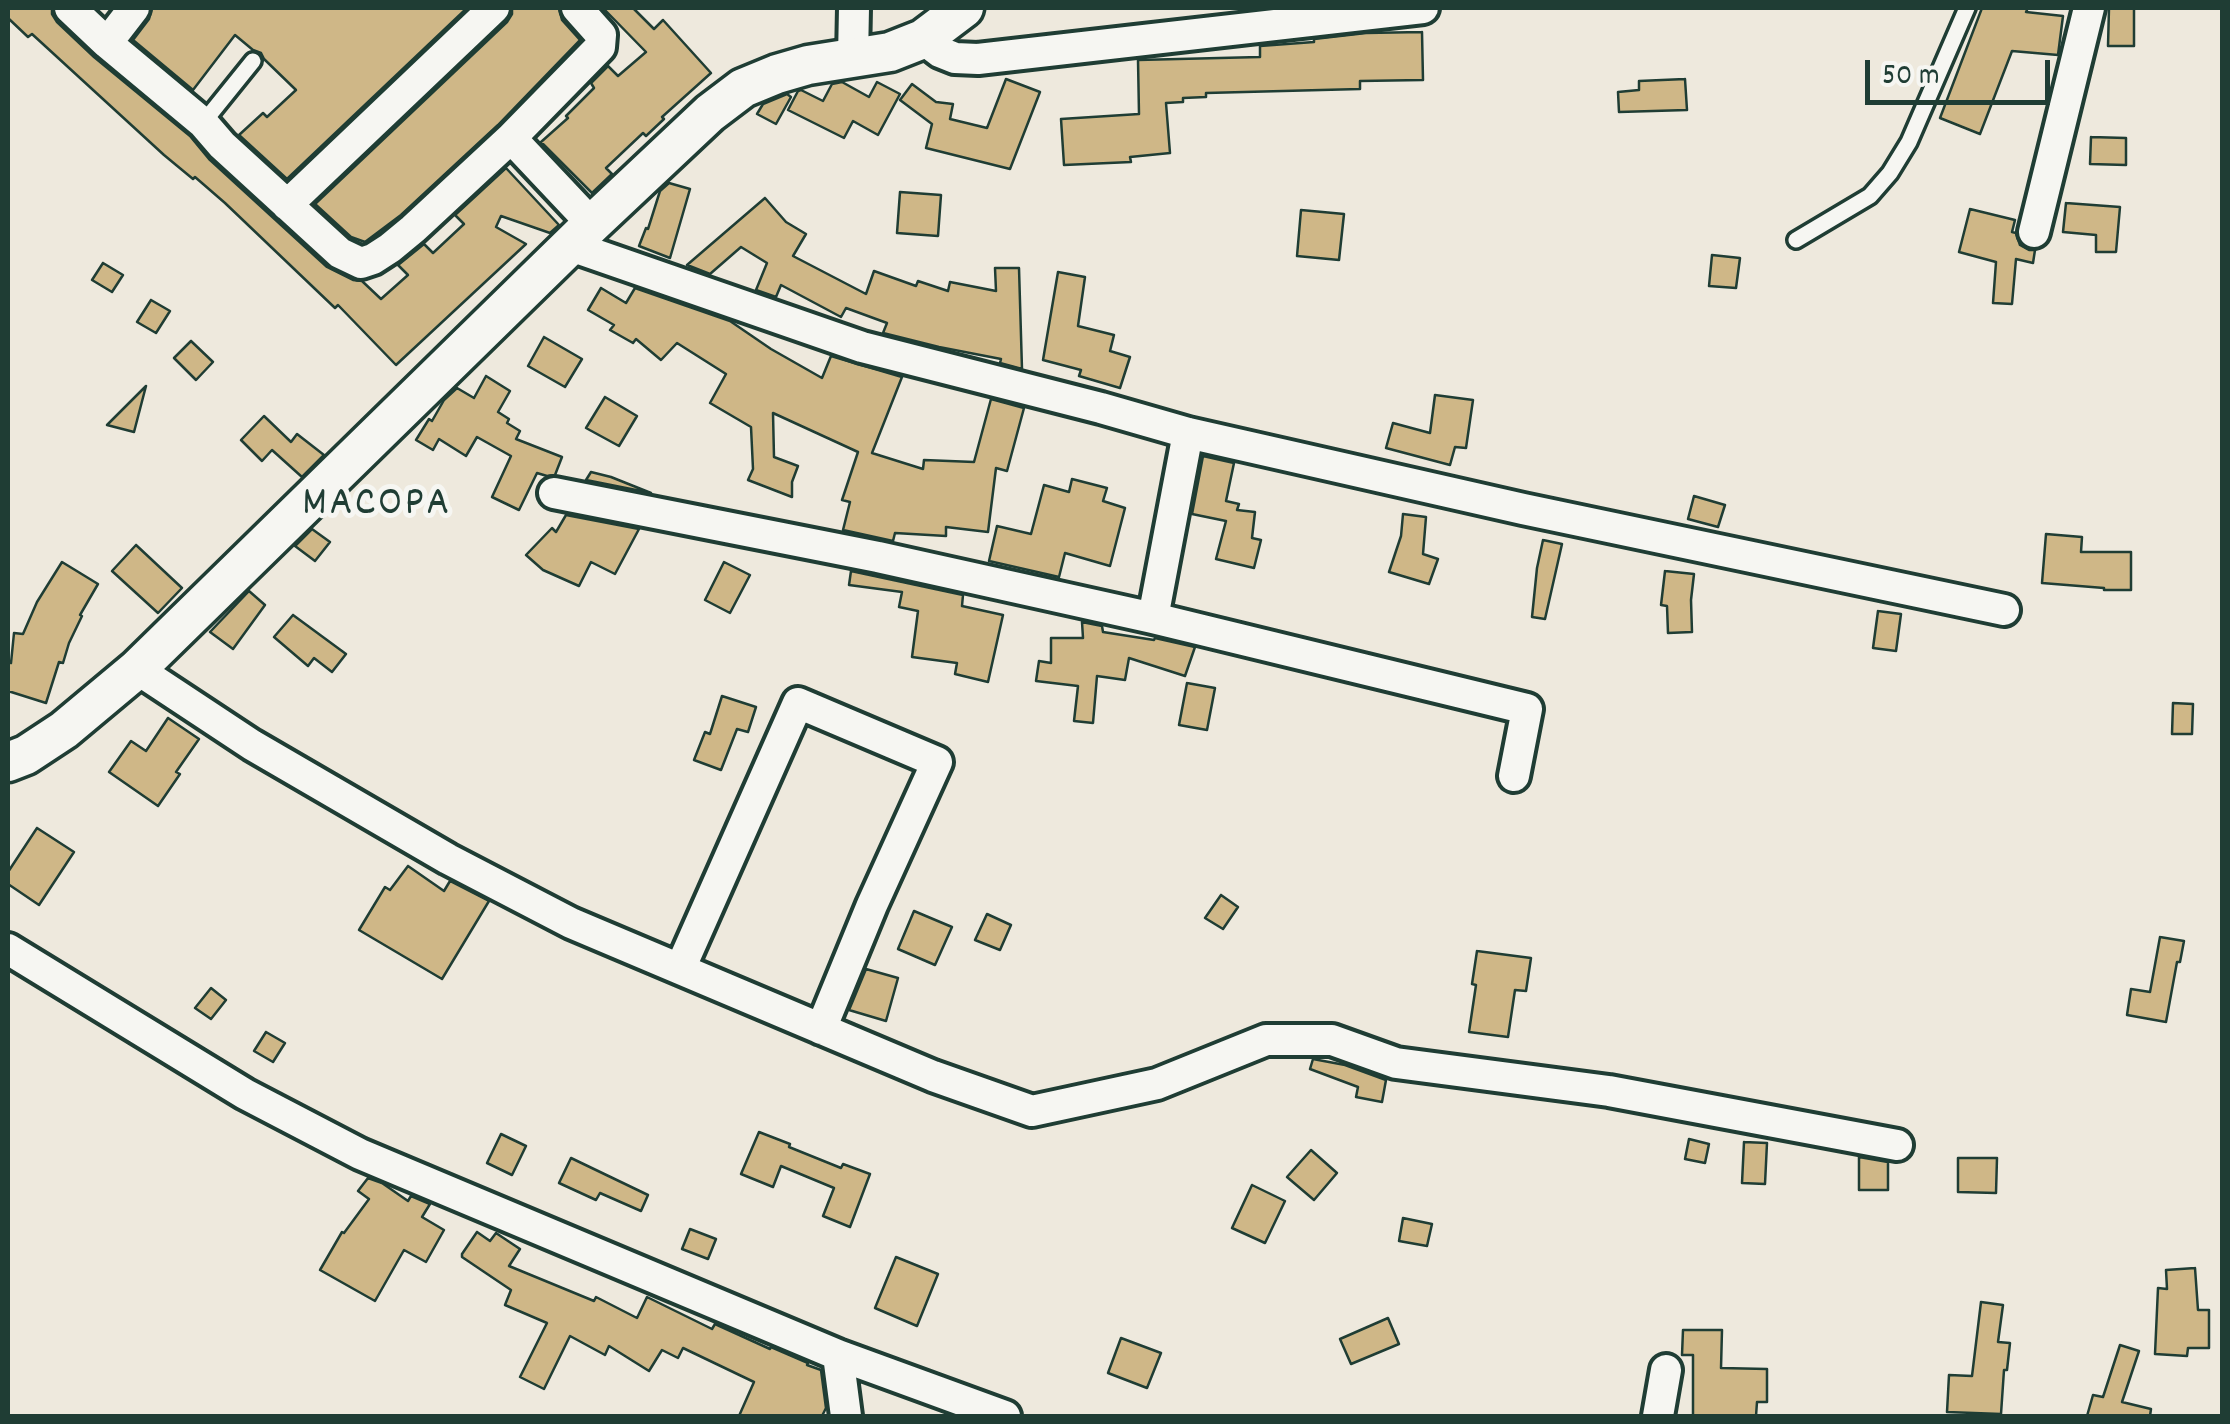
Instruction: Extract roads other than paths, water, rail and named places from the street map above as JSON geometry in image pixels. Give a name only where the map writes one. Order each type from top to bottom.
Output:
[{"type":"street","points":[[70,8],[203,123],[287,206],[340,253],[356,262],[372,260],[412,229],[511,138],[600,47],[602,35],[577,8]]},
{"type":"street","points":[[107,43],[134,8]]},
{"type":"street","points":[[287,206],[494,8]]},
{"type":"street","points":[[853,58],[854,8]]},
{"type":"street","points":[[8,762],[64,730],[137,669],[710,112],[743,88],[776,74],[890,52],[924,39],[964,8]]},
{"type":"street","points":[[924,39],[955,58],[978,59],[1423,8]]},
{"type":"street","points":[[2034,232],[2089,8]]},
{"type":"street","points":[[511,138],[582,235],[862,347],[1188,433],[1523,509],[2004,610]]},
{"type":"street","points":[[1153,618],[1188,433]]},
{"type":"street","points":[[554,493],[878,556],[1527,709],[1514,776]]},
{"type":"street","points":[[137,669],[252,746],[448,859],[571,922],[933,1076],[1032,1111],[1157,1084],[1266,1040],[1332,1040],[1396,1063],[1609,1091],[1897,1145]]},
{"type":"street","points":[[680,969],[798,702],[937,762],[821,1029]]},
{"type":"street","points":[[8,948],[245,1094],[360,1154],[838,1355],[1005,1416]]},
{"type":"street","points":[[838,1355],[846,1416]]},
{"type":"street","points":[[1658,1416],[1666,1370]]},
{"type":"lane","points":[[1796,240],[1870,196],[1890,173],[1908,142],[1967,8]]},
{"type":"lane","points":[[203,123],[253,61]]},
{"type":"district","name":"MACOPA","points":[[377,507]]}]
